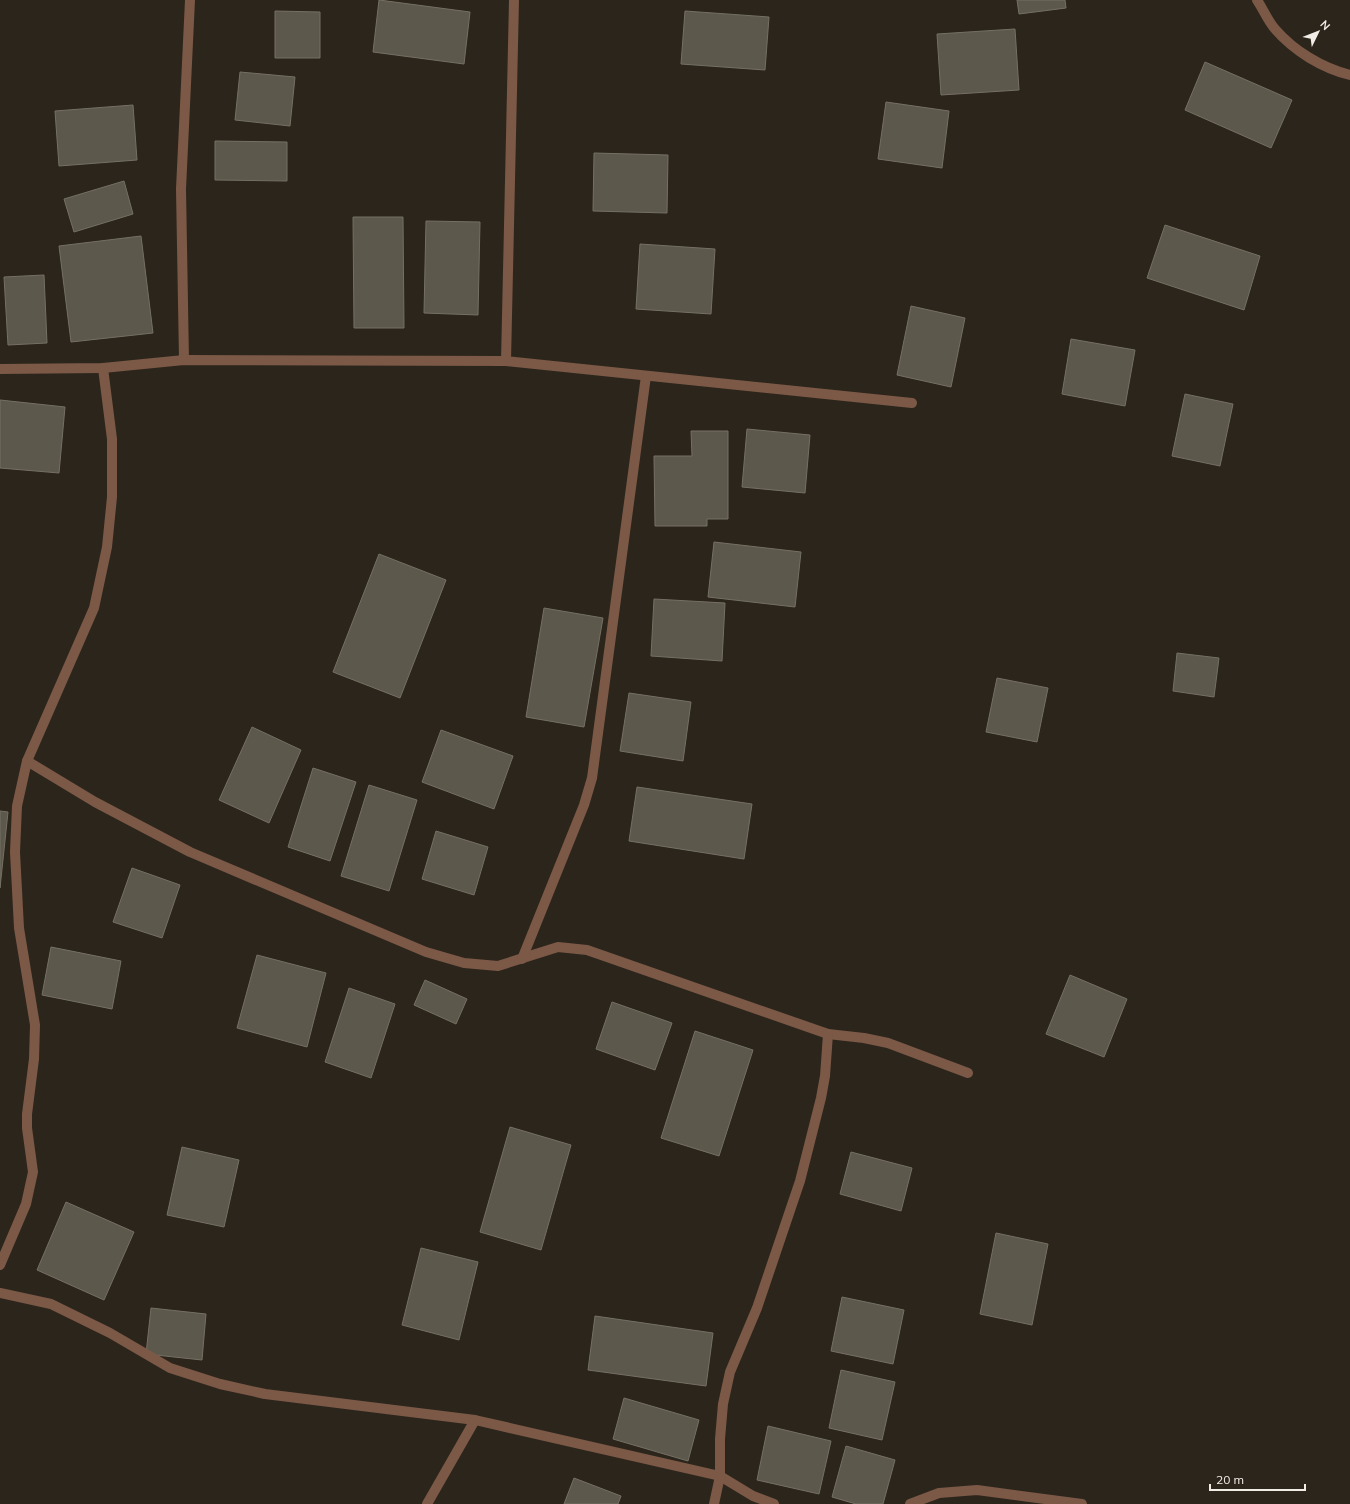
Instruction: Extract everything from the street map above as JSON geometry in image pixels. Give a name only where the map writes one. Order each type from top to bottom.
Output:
[{"type":"street","points":[[184,360],[181,189],[190,0]]},
{"type":"street","points":[[506,361],[514,0]]},
{"type":"street","points":[[1257,0],[1274,29],[1306,57],[1338,72],[1350,75]]},
{"type":"street","points":[[0,370],[103,368],[184,360],[506,361],[912,403]]},
{"type":"street","points":[[0,1266],[26,1204],[34,1172],[27,1128],[27,1114],[34,1059],[35,1025],[19,928],[15,852],[17,806],[26,761],[94,608],[107,547],[112,497],[112,439],[103,368]]},
{"type":"street","points":[[522,959],[584,806],[592,778],[646,376]]},
{"type":"street","points":[[26,761],[95,802],[190,852],[426,952],[464,963],[498,966],[558,947],[587,950],[828,1034],[864,1038],[888,1043],[968,1073]]},
{"type":"street","points":[[714,1504],[720,1476],[720,1439],[723,1404],[730,1372],[757,1308],[800,1181],[821,1098],[825,1076],[828,1034]]},
{"type":"street","points":[[0,1293],[51,1304],[110,1333],[170,1368],[220,1384],[265,1394],[475,1420],[720,1476],[753,1496],[774,1504]]},
{"type":"street","points":[[427,1504],[475,1420]]},
{"type":"street","points":[[910,1504],[939,1493],[977,1490],[1082,1504]]},
{"type":"building","points":[[379,0],[470,12],[464,64],[373,52]]},
{"type":"building","points":[[1017,0],[1065,0],[1066,8],[1019,14]]},
{"type":"building","points":[[275,11],[320,12],[320,58],[275,58]]},
{"type":"building","points":[[685,11],[769,17],[765,70],[681,64]]},
{"type":"building","points":[[1015,29],[1019,90],[941,95],[937,34]]},
{"type":"building","points":[[1205,62],[1292,100],[1271,148],[1185,110]]},
{"type":"building","points":[[240,72],[295,77],[290,126],[235,120]]},
{"type":"building","points":[[886,102],[949,111],[942,168],[878,159]]},
{"type":"building","points":[[133,105],[137,160],[59,166],[55,111]]},
{"type":"building","points":[[215,141],[287,142],[287,181],[215,180]]},
{"type":"building","points":[[594,153],[668,155],[667,213],[593,211]]},
{"type":"building","points":[[124,181],[133,214],[74,232],[64,199]]},
{"type":"building","points":[[353,217],[403,217],[404,328],[354,328]]},
{"type":"building","points":[[426,221],[480,222],[478,315],[424,313]]},
{"type":"building","points":[[1165,225],[1260,256],[1244,310],[1147,278]]},
{"type":"building","points":[[141,236],[153,333],[71,342],[59,246]]},
{"type":"building","points":[[640,244],[715,249],[711,314],[636,309]]},
{"type":"building","points":[[44,275],[47,343],[8,345],[4,277]]},
{"type":"building","points":[[911,306],[965,318],[951,387],[897,375]]},
{"type":"building","points":[[1071,339],[1135,350],[1125,406],[1062,394]]},
{"type":"building","points":[[1185,394],[1233,404],[1220,466],[1172,456]]},
{"type":"building","points":[[0,400],[65,407],[59,473],[0,468]]},
{"type":"building","points":[[747,429],[810,435],[805,493],[742,487]]},
{"type":"building","points":[[691,431],[728,431],[728,519],[707,519],[707,526],[655,526],[654,456],[692,456]]},
{"type":"building","points":[[714,542],[801,552],[795,607],[708,597]]},
{"type":"building","points":[[379,554],[446,580],[400,698],[333,672]]},
{"type":"building","points":[[654,599],[725,603],[722,661],[651,656]]},
{"type":"building","points":[[544,608],[603,618],[584,727],[526,717]]},
{"type":"building","points":[[1177,653],[1219,658],[1214,697],[1173,691]]},
{"type":"building","points":[[997,678],[1048,688],[1037,742],[986,732]]},
{"type":"building","points":[[629,693],[691,702],[683,761],[620,751]]},
{"type":"building","points":[[252,727],[301,750],[269,823],[219,800]]},
{"type":"building","points":[[441,730],[513,756],[494,809],[422,782]]},
{"type":"building","points":[[313,768],[356,782],[330,861],[288,847]]},
{"type":"building","points":[[369,785],[417,800],[389,891],[341,876]]},
{"type":"building","points":[[637,787],[752,804],[744,859],[629,841]]},
{"type":"building","points":[[0,811],[8,812],[0,888]]},
{"type":"building","points":[[436,831],[488,847],[474,895],[422,879]]},
{"type":"building","points":[[132,868],[180,885],[162,938],[113,922]]},
{"type":"building","points":[[51,947],[121,961],[112,1009],[42,995]]},
{"type":"building","points":[[257,955],[326,973],[307,1047],[237,1028]]},
{"type":"building","points":[[1070,975],[1127,999],[1104,1057],[1046,1034]]},
{"type":"building","points":[[425,980],[467,999],[456,1024],[414,1005]]},
{"type":"building","points":[[349,988],[395,1004],[371,1078],[325,1062]]},
{"type":"building","points":[[612,1002],[672,1023],[655,1070],[596,1049]]},
{"type":"building","points":[[695,1031],[753,1050],[719,1156],[661,1138]]},
{"type":"building","points":[[510,1127],[571,1145],[541,1250],[480,1232]]},
{"type":"building","points":[[182,1147],[239,1160],[224,1227],[167,1215]]},
{"type":"building","points":[[851,1152],[912,1168],[901,1211],[840,1194]]},
{"type":"building","points":[[66,1202],[134,1232],[104,1300],[37,1270]]},
{"type":"building","points":[[996,1233],[1048,1244],[1032,1325],[980,1314]]},
{"type":"building","points":[[421,1248],[478,1262],[459,1340],[402,1325]]},
{"type":"building","points":[[842,1297],[904,1310],[893,1364],[831,1351]]},
{"type":"building","points":[[151,1308],[206,1314],[202,1360],[146,1354]]},
{"type":"building","points":[[595,1316],[713,1333],[706,1386],[588,1370]]},
{"type":"building","points":[[841,1370],[895,1382],[882,1440],[829,1428]]},
{"type":"building","points":[[624,1398],[699,1420],[688,1461],[613,1439]]},
{"type":"building","points":[[768,1426],[831,1441],[819,1494],[757,1480]]},
{"type":"building","points":[[846,1446],[895,1460],[883,1504],[856,1504],[832,1497]]},
{"type":"building","points":[[574,1478],[621,1496],[618,1504],[564,1504]]}]
